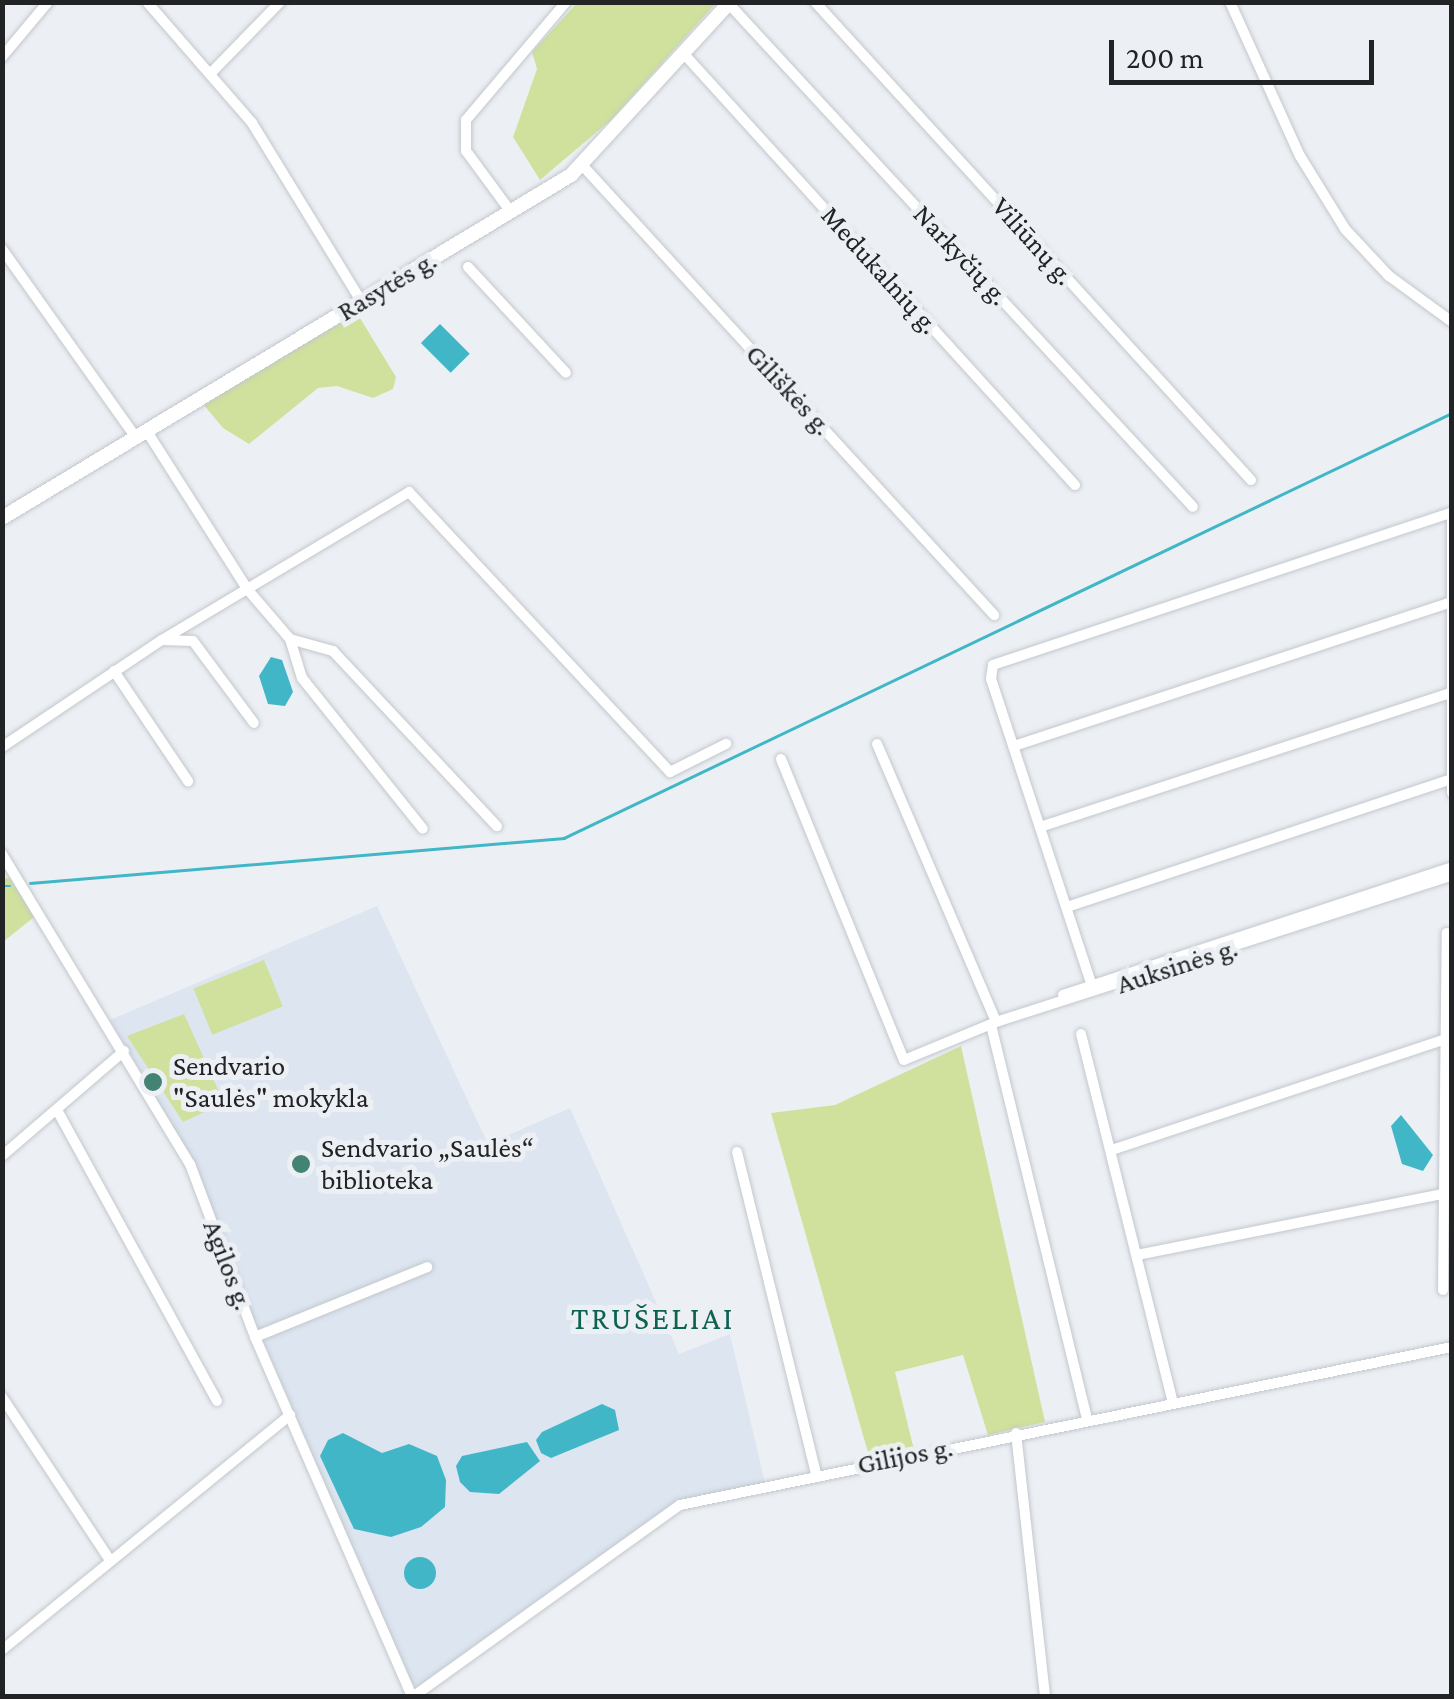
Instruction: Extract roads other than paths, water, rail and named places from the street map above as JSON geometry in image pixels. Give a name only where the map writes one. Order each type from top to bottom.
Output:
[{"type":"main road","name":"Rasytės g.","points":[[2,518],[583,166],[730,3]]},
{"type":"street","points":[[2,57],[48,2]]},
{"type":"street","points":[[147,2],[212,72],[320,225],[361,302]]},
{"type":"street","points":[[212,72],[280,2]]},
{"type":"street","points":[[511,212],[466,151],[466,120],[566,2]]},
{"type":"street","name":"Viliūnų g.","points":[[815,2],[1250,480]]},
{"type":"street","points":[[1230,2],[1300,156],[1346,229],[1390,276],[1452,322]]},
{"type":"street","name":"Narkyčių g.","points":[[730,3],[1193,507]]},
{"type":"street","name":"Medukalnių g.","points":[[684,54],[1075,485]]},
{"type":"street","name":"Giliškės g.","points":[[583,166],[994,615]]},
{"type":"street","points":[[2,249],[141,433],[248,590],[290,639],[302,678],[422,829]]},
{"type":"street","points":[[468,267],[566,372]]},
{"type":"street","points":[[2,747],[162,640],[409,492],[670,772],[726,744]]},
{"type":"street","points":[[1092,986],[991,679],[993,665],[1452,516],[1452,793]]},
{"type":"street","points":[[1014,746],[1451,602]]},
{"type":"street","points":[[290,639],[333,651],[497,826]]},
{"type":"street","points":[[162,640],[193,641],[254,722]]},
{"type":"street","points":[[114,671],[188,781]]},
{"type":"street","points":[[1040,826],[1449,692]]},
{"type":"street","points":[[877,744],[993,1024],[1087,1419]]},
{"type":"street","name":"Auksinės g.","points":[[781,760],[904,1060],[993,1024],[1452,876]]},
{"type":"street","points":[[1067,907],[1449,780]]},
{"type":"street","name":"Agilos g.","points":[[2,854],[190,1164],[255,1337],[413,1696]]},
{"type":"street","points":[[1054,998],[1452,867]]},
{"type":"street","points":[[1443,1290],[1447,933]]},
{"type":"street","points":[[1082,1034],[1173,1402]]},
{"type":"street","points":[[1112,1150],[1448,1038]]},
{"type":"street","points":[[2,1156],[124,1052]]},
{"type":"street","points":[[57,1110],[217,1401]]},
{"type":"street","points":[[737,1152],[816,1474]]},
{"type":"street","points":[[1136,1255],[1443,1194]]},
{"type":"street","points":[[255,1337],[427,1267]]},
{"type":"street","name":"Gilijos g.","points":[[413,1696],[680,1505],[816,1474],[1452,1348]]},
{"type":"street","points":[[2,1396],[110,1560]]},
{"type":"street","points":[[2,1650],[290,1415]]},
{"type":"street","points":[[1016,1434],[1046,1696]]},
{"type":"water","points":[[440,324],[470,354],[451,373],[421,343]]},
{"type":"water","points":[[271,657],[282,660],[293,692],[285,706],[268,704],[259,676]]},
{"type":"water","points":[[1401,1115],[1433,1155],[1423,1171],[1402,1164],[1391,1126]]},
{"type":"water","points":[[602,1404],[615,1410],[619,1430],[551,1458],[541,1453],[536,1440],[542,1432]]},
{"type":"water","points":[[343,1433],[382,1453],[409,1444],[437,1456],[446,1480],[445,1507],[421,1527],[391,1537],[354,1529],[320,1456],[328,1440]]},
{"type":"water","points":[[527,1442],[540,1461],[499,1494],[470,1492],[460,1482],[456,1466],[462,1456]]},
{"type":"water","points":[[420,1557],[431,1562],[436,1573],[431,1584],[420,1589],[409,1584],[404,1573],[409,1562]]},
{"type":"waterway","points":[[30,883],[564,838],[1452,413]]},
{"type":"waterway","points":[[2,886],[10,886]]},
{"type":"place","name":"Sendvario \"Saulės\" mokykla","points":[[153,1082]]},
{"type":"place","name":"Sendvario „Saulės“ biblioteka","points":[[301,1164]]},
{"type":"district","name":"TRUŠELIAI","points":[[653,1318]]}]
